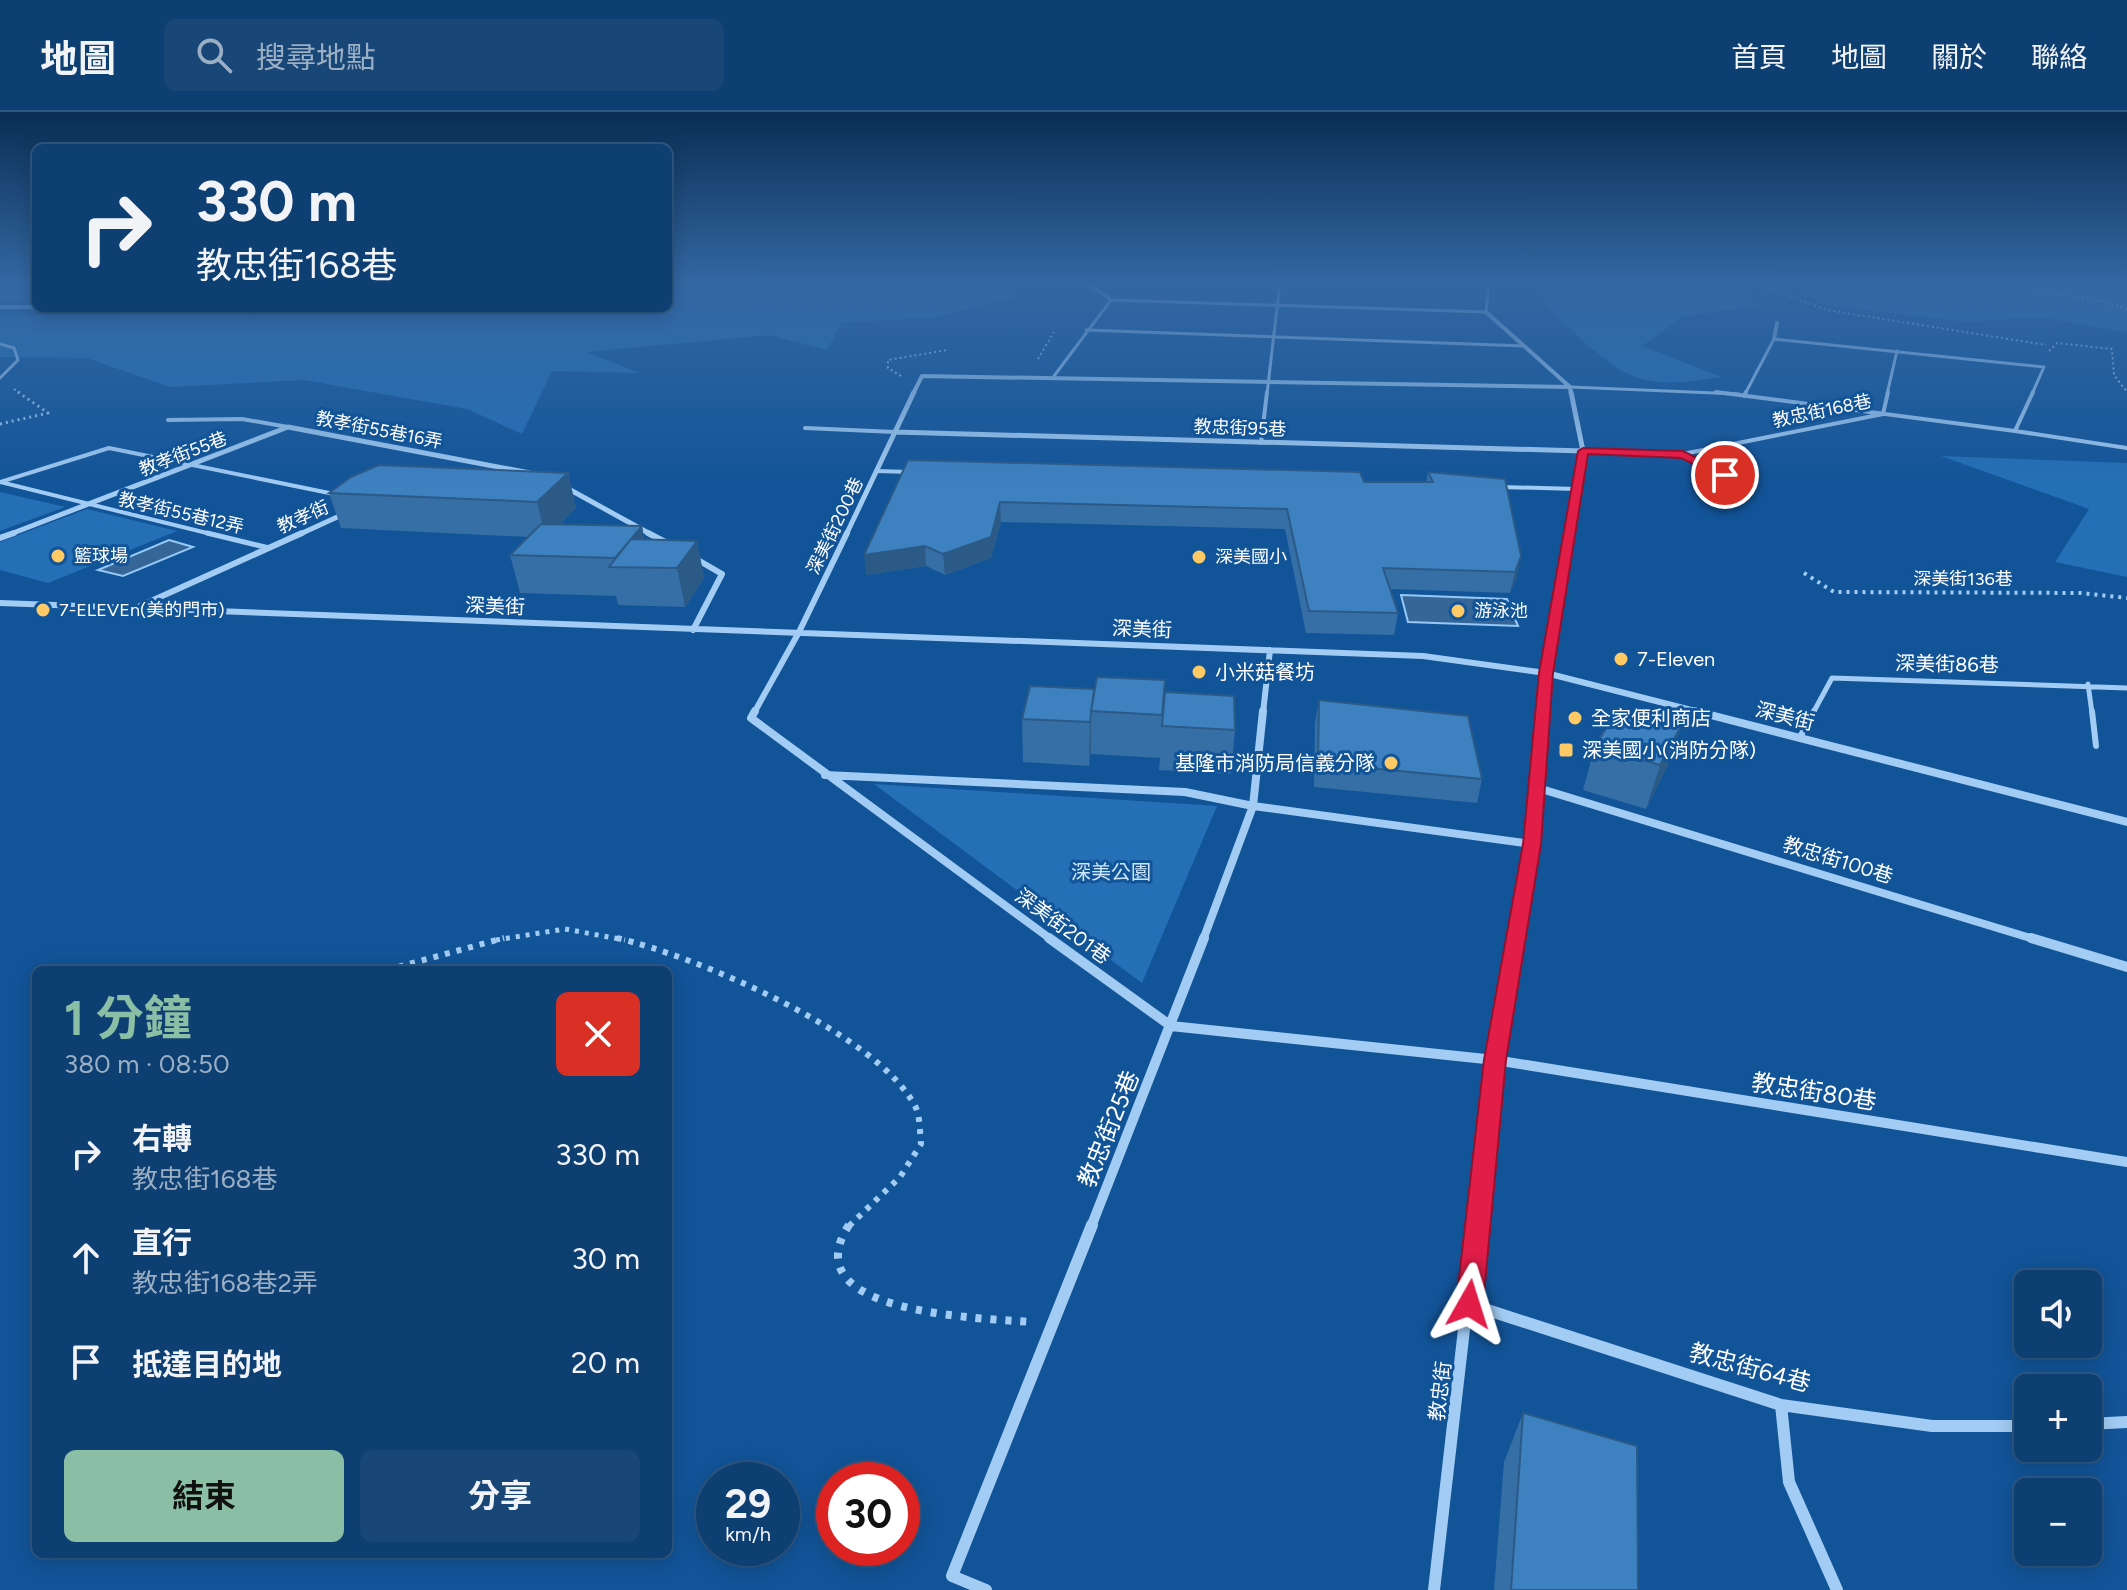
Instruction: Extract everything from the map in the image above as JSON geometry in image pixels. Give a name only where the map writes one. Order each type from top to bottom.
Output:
[{"type":"street","points":[[1530,351],[1570,387]]},
{"type":"street","name":"深美街200巷","points":[[799,632],[922,376],[1027,376]]},
{"type":"street","points":[[1027,376],[1570,387]]},
{"type":"street","name":"教忠街","points":[[1434,1590],[1495,1060],[1532,844],[1546,673],[1583,451],[1570,387]]},
{"type":"street","name":"教孝街55巷16弄","points":[[288,427],[464,461]]},
{"type":"street","name":"教孝街55巷","points":[[0,538],[288,427]]},
{"type":"street","name":"教忠街95巷","points":[[895,432],[1583,451]]},
{"type":"street","points":[[451,467],[464,461],[534,474]]},
{"type":"street","points":[[557,483],[671,545]]},
{"type":"street","name":"教孝街","points":[[0,603],[136,607],[358,507]]},
{"type":"street","points":[[684,552],[722,574],[693,630]]},
{"type":"street","name":"深美街","points":[[136,607],[1423,656],[1546,673],[2127,822]]},
{"type":"street","name":"深美街201巷","points":[[799,632],[751,718],[824,775],[1171,1026],[1495,1060]]},
{"type":"street","name":"教忠街25巷","points":[[986,1590],[952,1576],[1171,1026],[1253,806],[1270,650]]},
{"type":"street","points":[[824,775],[1185,792],[1253,806],[1532,844]]},
{"type":"street","name":"教忠街100巷","points":[[1538,788],[2127,967]]},
{"type":"street","name":"教忠街80巷","points":[[1495,1060],[2127,1162]]},
{"type":"street","name":"教忠街64巷","points":[[1469,1304],[1781,1405],[1932,1426],[2014,1426]]},
{"type":"street","points":[[1781,1405],[1789,1482],[1837,1590]]},
{"type":"street","points":[[2102,1423],[2127,1422]]},
{"type":"lane","points":[[0,378],[18,360],[15,351]]},
{"type":"lane","points":[[1054,376],[1071,351]]},
{"type":"lane","points":[[1261,443],[1272,351]]},
{"type":"lane","points":[[1744,396],[1768,351]]},
{"type":"lane","points":[[1897,351],[2044,367],[2015,431]]},
{"type":"lane","name":"教忠街168巷","points":[[1583,451],[1683,454],[1883,414],[1897,351]]},
{"type":"lane","points":[[1570,387],[1628,384],[1744,396],[2127,448]]},
{"type":"lane","points":[[168,420],[242,419],[288,427]]},
{"type":"lane","points":[[805,428],[895,432]]},
{"type":"lane","points":[[0,482],[101,448],[342,495]]},
{"type":"lane","points":[[1683,454],[1746,485]]},
{"type":"lane","points":[[877,471],[925,473]]},
{"type":"lane","name":"教孝街55巷12弄","points":[[0,482],[269,548]]},
{"type":"lane","points":[[1497,487],[1577,489]]},
{"type":"lane","name":"深美街86巷","points":[[1800,737],[1832,678],[2088,684],[2127,688]]},
{"type":"lane","points":[[2088,684],[2096,746]]},
{"type":"path","points":[[1027,376],[1042,351]]},
{"type":"path","points":[[2044,367],[2049,351]]},
{"type":"path","points":[[2112,351],[2114,375],[2127,392]]},
{"type":"path","points":[[0,424],[48,413],[12,388]]},
{"type":"path","name":"深美街136巷","points":[[1804,573],[1834,592],[2081,593],[2127,598]]},
{"type":"path","points":[[401,966],[512,935],[587,931],[679,955],[809,1015],[890,1072],[919,1112],[921,1144],[897,1181],[849,1222],[837,1242],[841,1272],[855,1291],[899,1307],[1053,1325]]},
{"type":"green space","points":[[0,351],[597,351],[586,352],[640,373],[552,371],[522,434],[467,409],[304,380],[170,387],[87,358],[0,357]]},
{"type":"green space","points":[[1596,351],[1655,351],[1722,377],[1678,382],[1646,380],[1624,372]]},
{"type":"green space","points":[[1941,456],[2127,463],[2127,577],[2055,562],[2089,509]]},
{"type":"green space","points":[[0,492],[65,507],[0,531]]},
{"type":"green space","name":"籃球場","points":[[87,509],[177,531],[48,583],[0,570],[0,542]]},
{"type":"green space","name":"深美公園","points":[[874,784],[1217,806],[1142,983]]},
{"type":"shaded area","points":[[169,540],[193,547],[123,576],[98,570]]},
{"type":"shaded area","name":"游泳池","points":[[1401,595],[1507,599],[1518,626],[1408,622]]},
{"type":"building","points":[[908,460],[1360,472],[1364,482],[1433,482],[1428,472],[1505,479],[1521,556],[1515,572],[1383,568],[1398,613],[1309,611],[1287,509],[1000,502],[991,537],[943,554],[925,546],[864,555]]},
{"type":"building","points":[[379,465],[568,473],[537,502],[329,493],[351,477]]},
{"type":"building","points":[[541,524],[642,526],[615,558],[510,555]]},
{"type":"building","points":[[631,539],[697,541],[677,568],[609,567]]},
{"type":"building","points":[[1097,677],[1165,680],[1162,715],[1091,711]]},
{"type":"building","points":[[1030,686],[1094,689],[1090,722],[1022,719]]},
{"type":"building","points":[[1165,692],[1234,696],[1235,730],[1162,726]]},
{"type":"building","points":[[1319,700],[1468,716],[1482,779],[1318,763]]},
{"type":"building","points":[[1618,709],[1681,726],[1660,765],[1595,746]]},
{"type":"building","points":[[1523,1413],[1637,1446],[1638,1590],[1511,1590]]},
{"type":"place","name":"籃球場","points":[[58,556]]},
{"type":"place","name":"深美國小","points":[[1199,557]]},
{"type":"place","name":"7-ELEVEn(美的門市)","points":[[43,610]]},
{"type":"place","name":"游泳池","points":[[1458,611]]},
{"type":"place","name":"7-Eleven","points":[[1621,659]]},
{"type":"place","name":"小米菇餐坊","points":[[1199,672]]},
{"type":"place","name":"全家便利商店","points":[[1575,718]]},
{"type":"place","name":"深美國小(消防分隊)","points":[[1566,750]]},
{"type":"place","name":"基隆市消防局信義分隊","points":[[1391,763]]},
{"type":"route","points":[[1469,1304],[1495,1060],[1532,844],[1546,673],[1583,451],[1683,454],[1725,475]]}]
